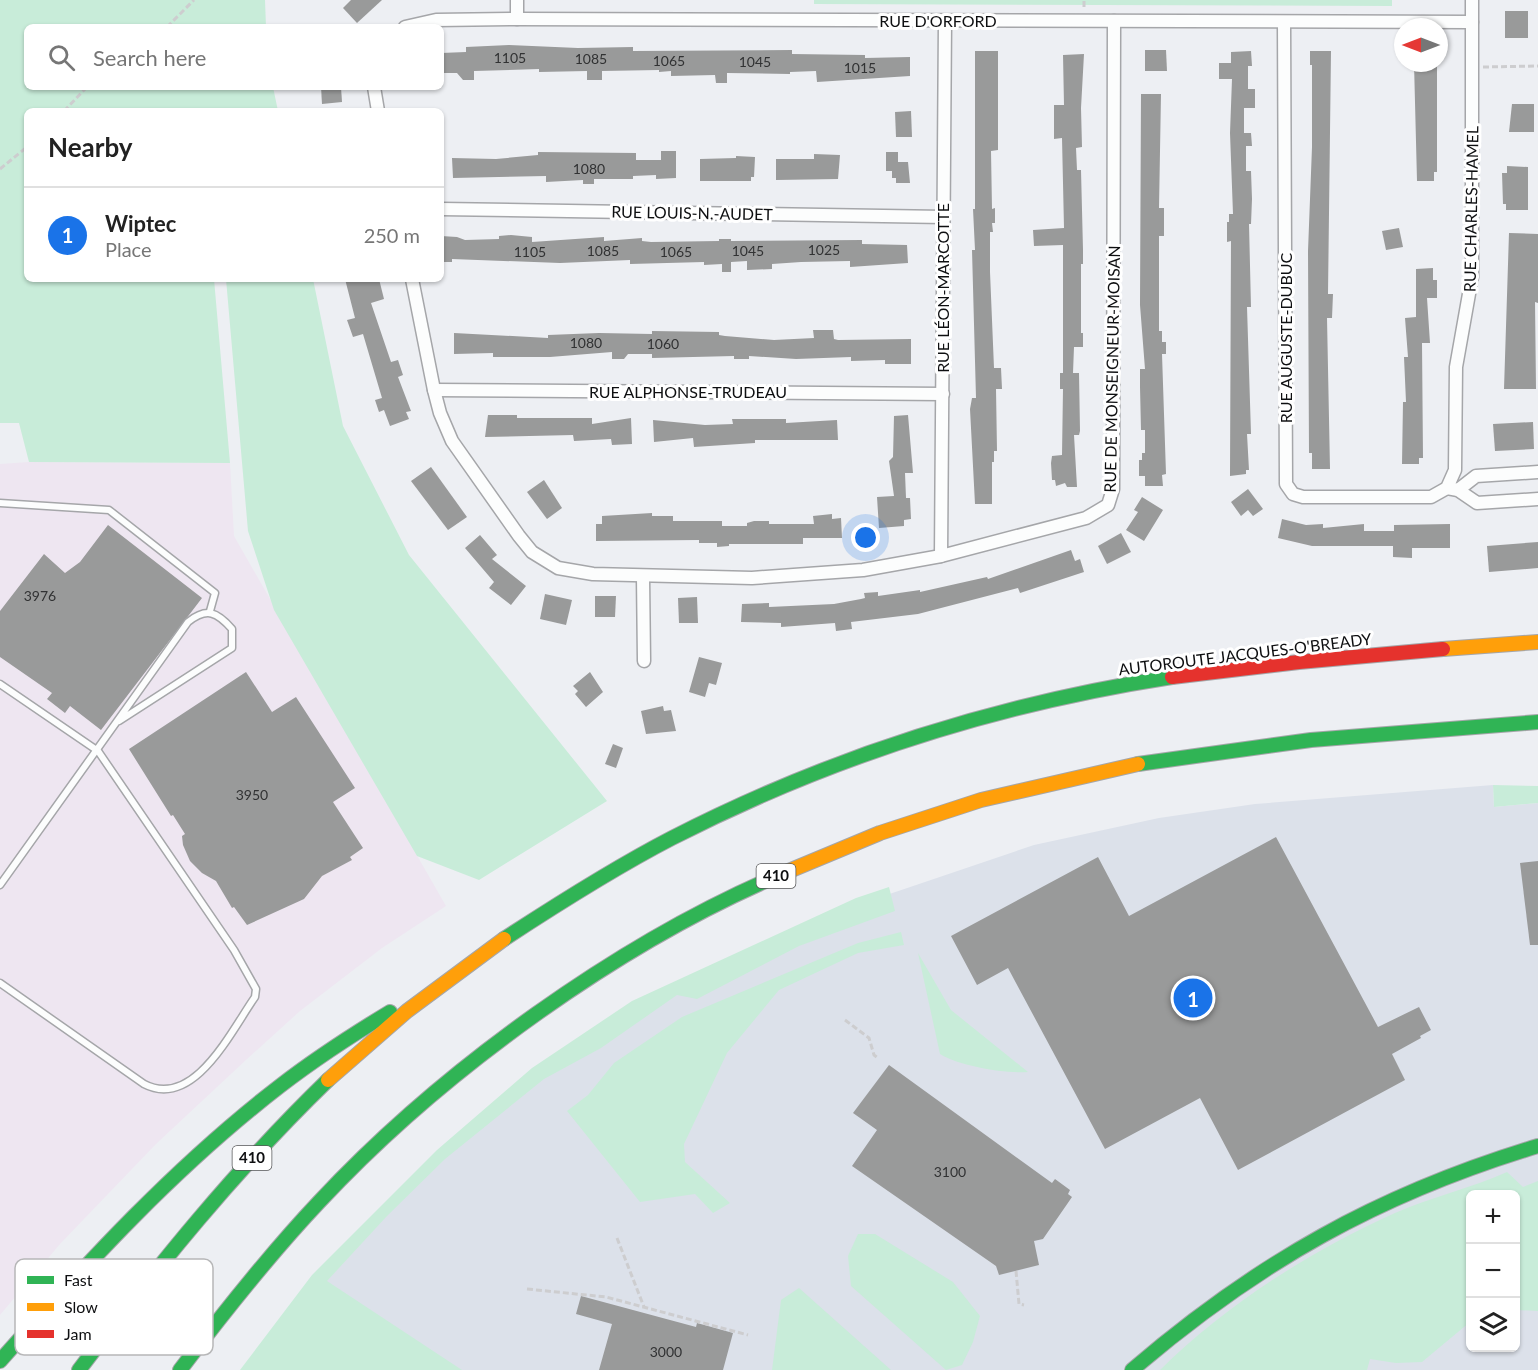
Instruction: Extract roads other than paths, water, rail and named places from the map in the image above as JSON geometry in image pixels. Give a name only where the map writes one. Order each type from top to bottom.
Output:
[{"type":"main road","name":"AUTOROUTE JACQUES-O'BREADY","points":[[167,1259],[272,1136],[358,1052],[456,974],[559,904],[690,830],[796,780],[929,731],[1054,698],[1163,678],[1272,665],[1538,642]]},
{"type":"main road","name":"410","points":[[213,1327],[245,1286],[312,1209],[369,1152],[429,1098],[510,1034],[593,977],[680,925],[753,887],[808,862],[904,824],[1002,794],[1080,775],[1180,756],[1271,745],[1538,722]]},
{"type":"main road","points":[[95,1259],[129,1222],[260,1100],[338,1043],[456,974]]},
{"type":"main road","points":[[1132,1370],[1227,1291],[1323,1232],[1429,1183],[1538,1146]]},
{"type":"main road","points":[[0,1361],[15,1345]]},
{"type":"main road","name":"AUTOROUTE JACQUES-O'BREADY","points":[[79,1370],[91,1355]]},
{"type":"main road","name":"410","points":[[180,1370],[192,1355]]},
{"type":"street","points":[[517,0],[517,20]]},
{"type":"street","name":"RUE CHARLES-HAMEL","points":[[1452,489],[1455,470],[1456,367],[1472,277],[1472,0]]},
{"type":"street","name":"RUE D'ORFORD","points":[[418,24],[436,20],[1472,22]]},
{"type":"street","name":"RUE LÉON-MARCOTTE","points":[[941,556],[945,21]]},
{"type":"street","name":"RUE DE MONSEIGNEUR-MOISAN","points":[[413,282],[434,390],[440,413],[452,441],[532,552],[558,568],[571,572],[643,577],[752,578],[819,575],[941,556],[1086,518],[1108,505],[1112,498],[1114,21]]},
{"type":"street","name":"RUE AUGUSTE-DUBUC","points":[[1284,22],[1286,484],[1293,494],[1303,497],[1431,497],[1452,489]]},
{"type":"street","points":[[374,90],[378,108]]},
{"type":"street","name":"RUE LOUIS-N.-AUDET","points":[[444,209],[944,217]]},
{"type":"street","name":"RUE ALPHONSE-TRUDEAU","points":[[434,390],[943,394]]},
{"type":"street","points":[[1452,489],[1476,476],[1538,472]]},
{"type":"street","points":[[1452,489],[1477,503],[1538,499]]},
{"type":"street","points":[[643,577],[644,661]]},
{"type":"lane","points":[[0,503],[109,510],[215,593],[210,611]]},
{"type":"lane","points":[[0,885],[98,751],[188,622],[198,614],[210,611],[220,615],[232,629],[232,648],[119,721]]},
{"type":"lane","points":[[0,684],[98,751],[234,950],[256,989],[255,997],[200,1075],[186,1085],[167,1091],[144,1084],[0,983]]},
{"type":"place","name":"Wiptec","points":[[1193,998]]}]
